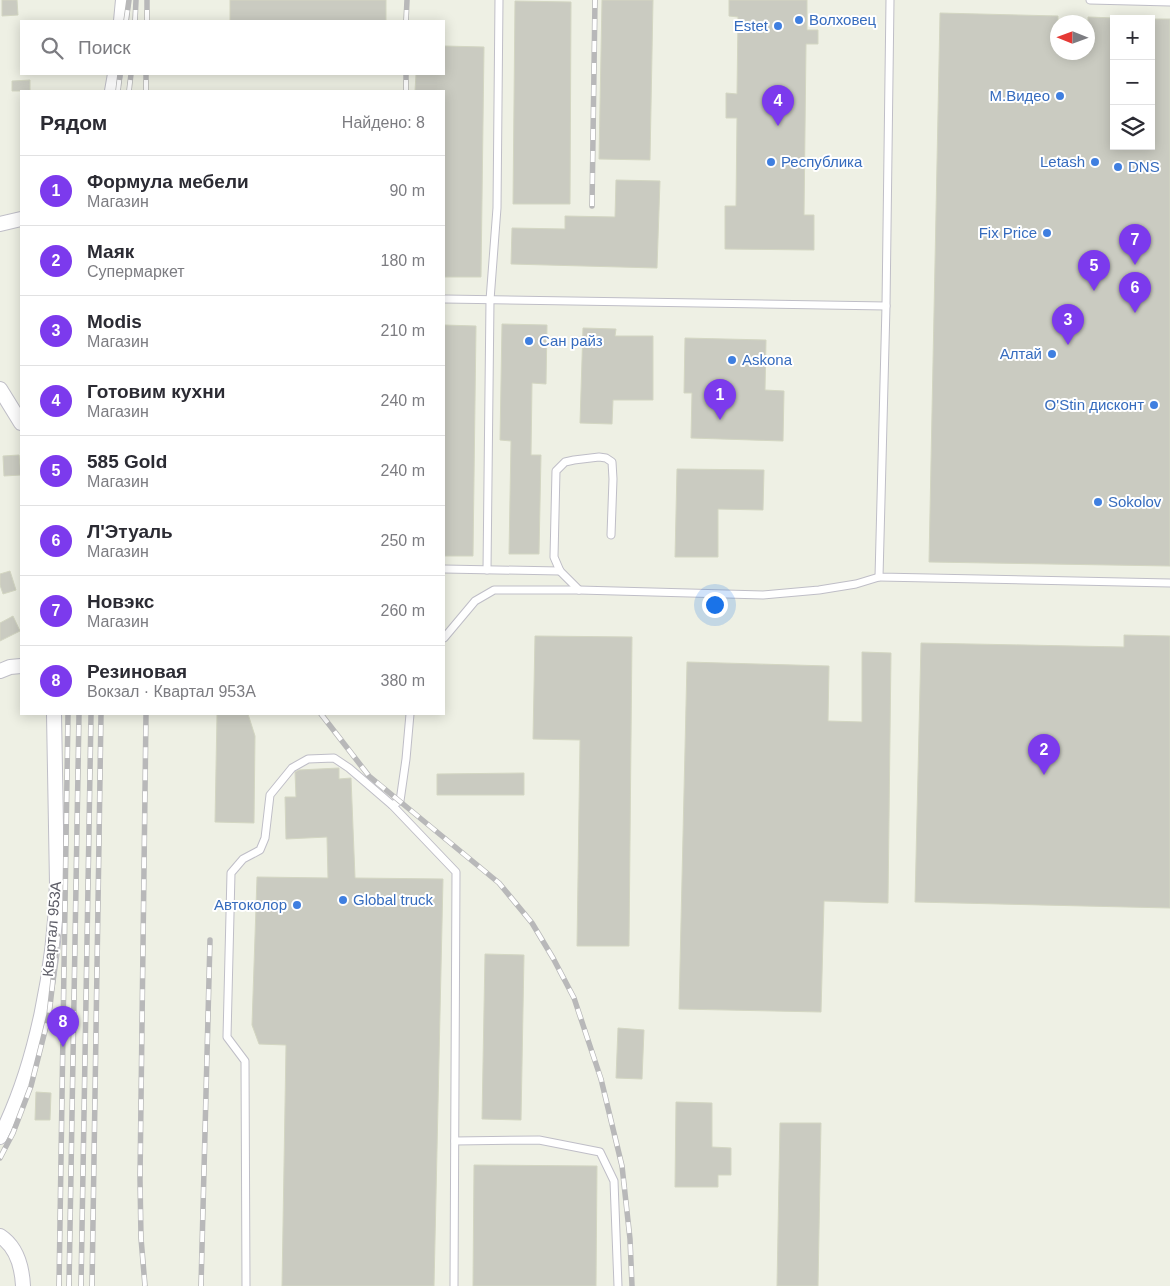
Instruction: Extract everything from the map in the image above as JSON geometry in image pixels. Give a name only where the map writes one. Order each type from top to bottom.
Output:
[{"type":"street","points":[[121,20],[123,0]]},
{"type":"street","points":[[112,90],[114,75]]},
{"type":"street","points":[[0,224],[20,218]]},
{"type":"street","points":[[0,389],[20,421]]},
{"type":"street","points":[[0,671],[10,667],[20,666]]},
{"type":"street","name":"Квартал 953А","points":[[1,1133],[24,1080],[38,1032],[52,946],[57,883],[54,715]]},
{"type":"street","points":[[0,1236],[15,1251],[22,1271],[23,1286]]},
{"type":"lane","points":[[487,570],[490,300],[497,208],[499,0]]},
{"type":"lane","points":[[879,577],[886,306],[890,0]]},
{"type":"lane","points":[[1090,0],[1170,2]]},
{"type":"lane","points":[[445,299],[886,306]]},
{"type":"lane","points":[[579,590],[560,570],[554,557],[556,472],[565,462],[599,457],[606,458],[612,462],[611,535]]},
{"type":"lane","points":[[445,569],[560,570]]},
{"type":"lane","points":[[445,637],[476,601],[494,590],[579,590],[763,595],[819,590],[856,584],[879,577],[1170,583]]},
{"type":"lane","points":[[392,805],[400,801],[410,715]]},
{"type":"lane","points":[[246,1286],[244,1061],[227,1037],[231,872],[244,859],[260,850],[265,838],[270,795],[292,768],[308,759],[334,758],[349,768],[392,805],[456,872],[454,1286]]},
{"type":"lane","points":[[455,1141],[539,1140],[600,1152],[614,1181],[618,1286]]},
{"type":"building","points":[[2,0],[17,0],[18,15],[2,16]]},
{"type":"building","points":[[230,0],[386,0],[386,20],[230,20]]},
{"type":"building","points":[[602,0],[653,0],[650,160],[599,159]]},
{"type":"building","name":"Республика","points":[[729,0],[807,0],[807,30],[818,30],[818,44],[806,44],[804,215],[814,215],[814,250],[725,249],[725,206],[736,206],[737,118],[726,118],[726,93],[737,94],[738,17],[729,16]]},
{"type":"building","points":[[515,1],[571,2],[570,204],[513,204]]},
{"type":"building","name":"Алтай","points":[[940,13],[1050,16],[1050,60],[1095,60],[1095,17],[1110,18],[1110,150],[1155,150],[1155,19],[1170,19],[1170,566],[929,562]]},
{"type":"building","points":[[445,46],[484,47],[481,277],[445,277],[445,90],[415,90],[416,75],[445,75]]},
{"type":"building","points":[[30,80],[30,90],[12,91],[12,81]]},
{"type":"building","points":[[616,180],[660,181],[657,268],[511,264],[512,228],[565,229],[565,216],[615,217]]},
{"type":"building","points":[[502,324],[547,325],[546,384],[532,383],[531,455],[541,455],[539,554],[509,554],[511,441],[500,440]]},
{"type":"building","points":[[445,325],[476,326],[473,556],[445,556]]},
{"type":"building","points":[[583,328],[616,329],[615,336],[653,336],[653,400],[613,400],[612,424],[580,423]]},
{"type":"building","points":[[685,338],[766,340],[765,390],[784,391],[783,441],[691,438],[692,393],[684,393]]},
{"type":"building","points":[[19,455],[20,475],[4,476],[3,456]]},
{"type":"building","points":[[677,469],[764,470],[763,510],[718,509],[718,557],[675,557]]},
{"type":"building","points":[[10,571],[16,590],[3,594],[0,585],[0,574]]},
{"type":"building","points":[[13,616],[20,631],[0,641],[0,623]]},
{"type":"building","points":[[1124,635],[1170,636],[1170,908],[915,902],[921,643],[1124,647]]},
{"type":"building","points":[[535,636],[632,637],[629,946],[577,946],[580,740],[533,739]]},
{"type":"building","points":[[862,652],[891,653],[888,903],[824,901],[821,1012],[679,1009],[687,662],[829,666],[828,721],[862,722]]},
{"type":"building","points":[[217,715],[248,715],[255,736],[254,823],[215,822]]},
{"type":"building","points":[[339,768],[339,779],[351,778],[355,878],[443,879],[434,1286],[282,1286],[286,1045],[259,1044],[252,1025],[257,877],[328,878],[327,837],[286,839],[285,797],[296,797],[295,772],[299,770]]},
{"type":"building","points":[[524,773],[524,795],[437,795],[437,774]]},
{"type":"building","points":[[485,954],[524,955],[521,1120],[482,1119]]},
{"type":"building","points":[[618,1028],[644,1030],[642,1079],[616,1078]]},
{"type":"building","points":[[36,1092],[51,1093],[50,1120],[35,1120]]},
{"type":"building","points":[[676,1102],[712,1103],[712,1147],[731,1148],[731,1175],[718,1175],[718,1187],[675,1187]]},
{"type":"building","points":[[780,1123],[821,1123],[818,1286],[777,1286]]},
{"type":"building","points":[[474,1165],[597,1166],[596,1286],[473,1286]]},
{"type":"railway","points":[[126,20],[129,0]]},
{"type":"railway","points":[[135,20],[136,0]]},
{"type":"railway","points":[[147,0],[147,20]]},
{"type":"railway","points":[[406,20],[407,0]]},
{"type":"railway","points":[[592,206],[595,0]]},
{"type":"railway","points":[[118,90],[120,75]]},
{"type":"railway","points":[[129,90],[131,75]]},
{"type":"railway","points":[[146,75],[146,90]]},
{"type":"railway","points":[[406,75],[406,90]]},
{"type":"railway","points":[[59,1286],[68,715]]},
{"type":"railway","points":[[69,1286],[79,715]]},
{"type":"railway","points":[[81,1286],[91,715]]},
{"type":"railway","points":[[92,1286],[101,715]]},
{"type":"railway","points":[[145,1286],[141,1238],[140,1179],[146,715]]},
{"type":"railway","points":[[322,715],[369,776],[499,883],[532,923],[553,958],[574,998],[601,1079],[622,1166],[630,1239],[632,1286]]},
{"type":"railway","points":[[0,1158],[13,1133],[31,1086],[49,1015],[58,936]]},
{"type":"railway","points":[[201,1286],[210,940]]},
{"type":"place","name":"Волховец","points":[[799,20]]},
{"type":"place","name":"Estet","points":[[778,26]]},
{"type":"place","name":"М.Видео","points":[[1060,96]]},
{"type":"place","name":"Готовим кухни","points":[[778,126]]},
{"type":"place","name":"Республика","points":[[771,162]]},
{"type":"place","name":"Letash","points":[[1095,162]]},
{"type":"place","name":"DNS","points":[[1118,167]]},
{"type":"place","name":"Fix Price","points":[[1047,233]]},
{"type":"place","name":"Новэкс","points":[[1135,265]]},
{"type":"place","name":"585 Gold","points":[[1094,291]]},
{"type":"place","name":"Л'Этуаль","points":[[1135,313]]},
{"type":"place","name":"Сан райз","points":[[529,341]]},
{"type":"place","name":"Modis","points":[[1068,345]]},
{"type":"place","name":"Алтай","points":[[1052,354]]},
{"type":"place","name":"Askona","points":[[732,360]]},
{"type":"place","name":"O'Stin дисконт","points":[[1154,405]]},
{"type":"place","name":"Формула мебели","points":[[720,420]]},
{"type":"place","name":"Sokolov","points":[[1098,502]]},
{"type":"place","name":"Маяк","points":[[1044,775]]},
{"type":"place","name":"Global truck","points":[[343,900]]},
{"type":"place","name":"Автоколор","points":[[297,905]]},
{"type":"place","name":"Резиновая","points":[[63,1047]]}]
